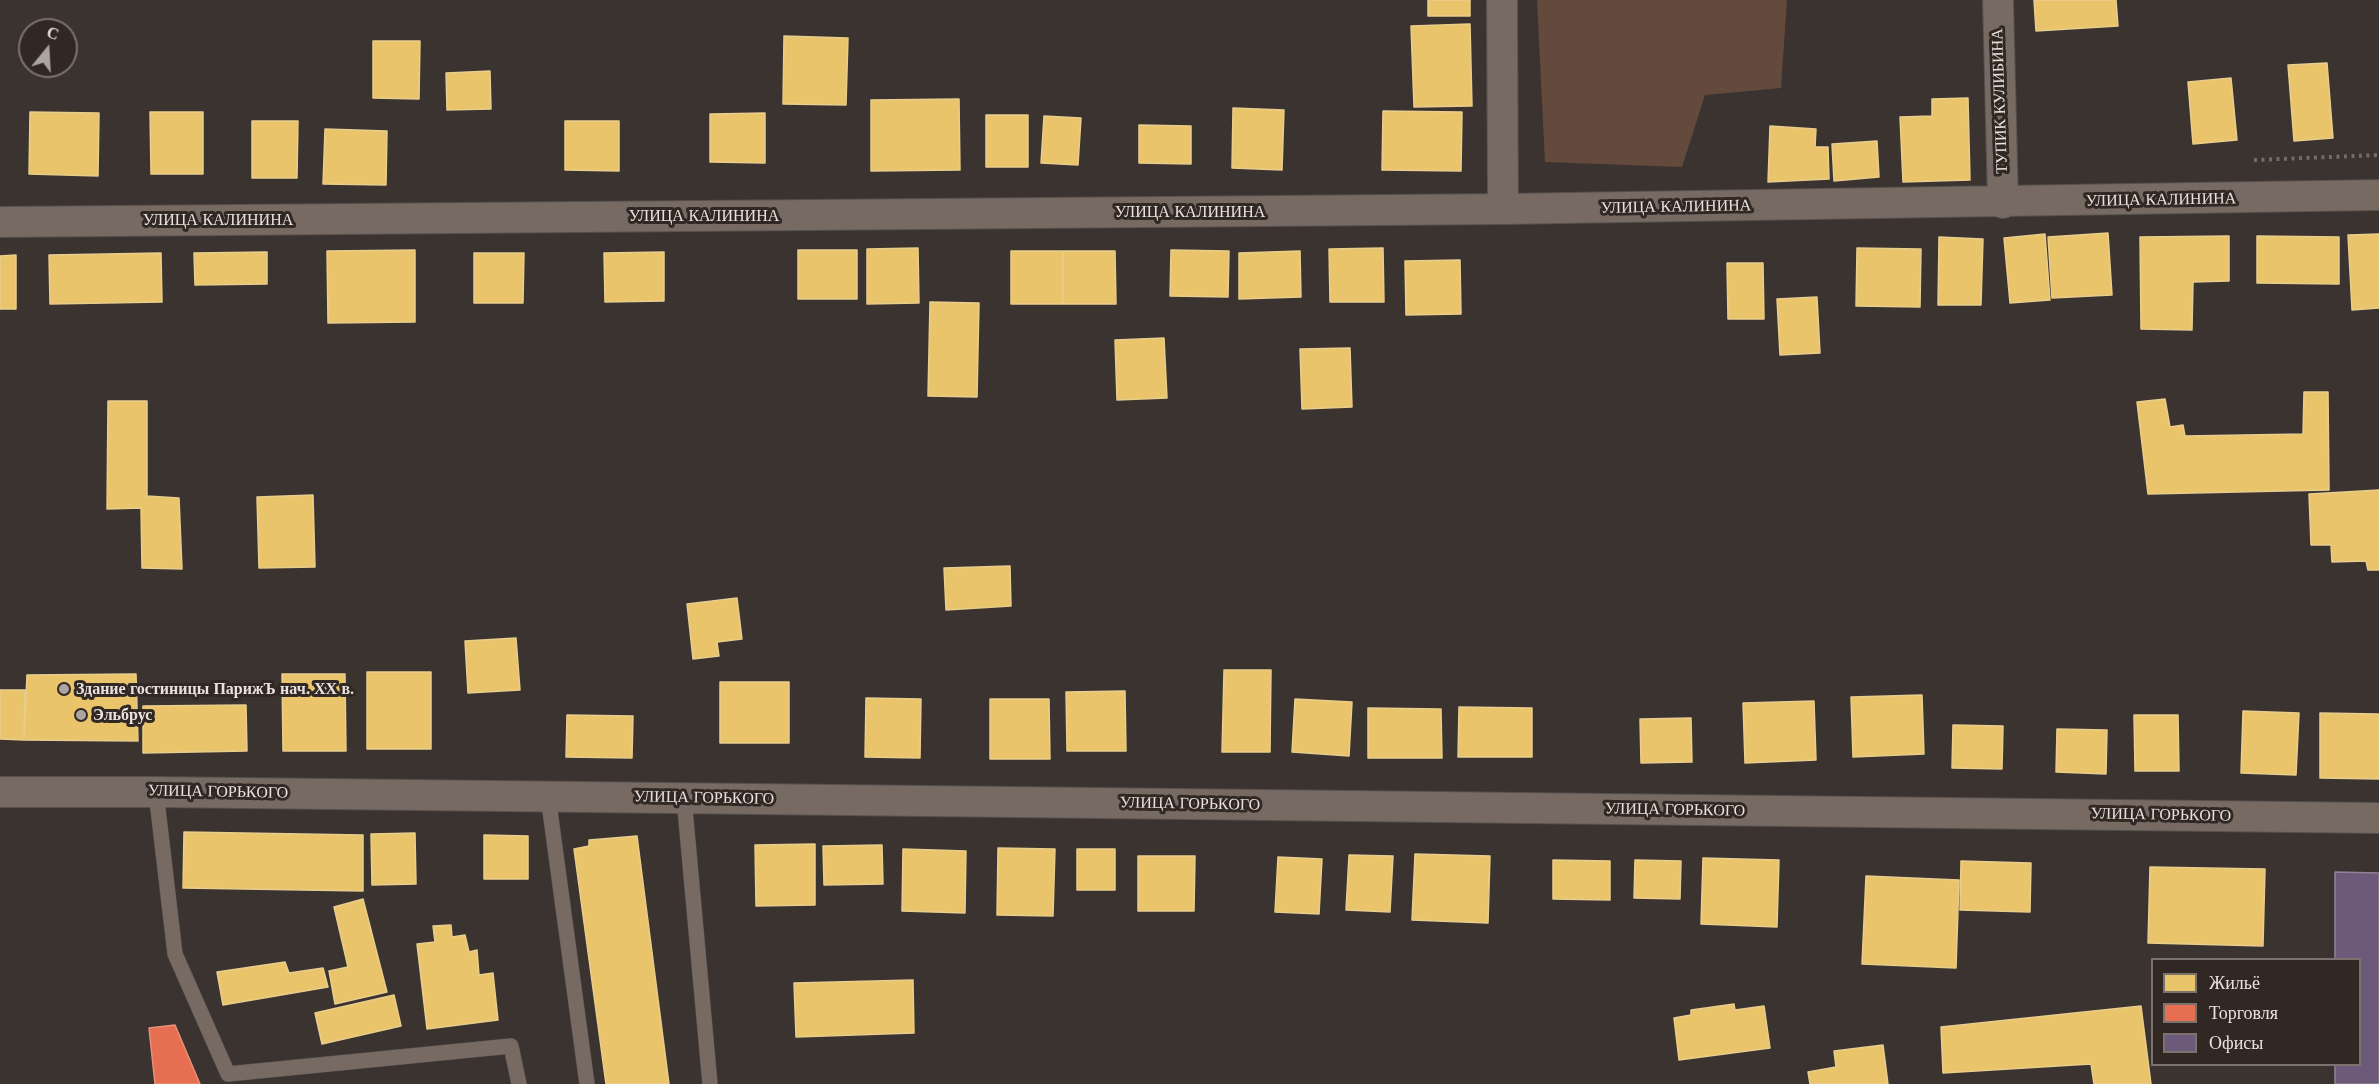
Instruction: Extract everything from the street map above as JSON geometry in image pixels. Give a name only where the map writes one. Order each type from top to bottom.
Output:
[{"type":"street","points":[[1502,0],[1503,209]]},
{"type":"street","name":"ТУПИК КУЛИБИНА","points":[[1998,0],[2003,203]]},
{"type":"street","name":"УЛИЦА КАЛИНИНА","points":[[0,222],[1503,209],[2003,203],[2379,195]]},
{"type":"street","name":"УЛИЦА ГОРЬКОГО","points":[[0,792],[548,796],[2379,818]]},
{"type":"lane","points":[[156,792],[175,954],[228,1074],[511,1046],[519,1084]]},
{"type":"lane","points":[[548,796],[587,1084]]},
{"type":"lane","points":[[684,798],[710,1084]]},
{"type":"shaded area","points":[[1537,0],[1787,0],[1781,88],[1705,95],[1682,167],[1545,162]]},
{"type":"building: Жильё","points":[[1428,0],[1470,0],[1470,16],[1428,16]]},
{"type":"building: Жильё","points":[[2034,0],[2116,0],[2118,26],[2036,31]]},
{"type":"building: Жильё","points":[[1470,24],[1472,106],[1414,107],[1411,26]]},
{"type":"building: Жильё","points":[[784,36],[848,38],[846,105],[783,104]]},
{"type":"building: Жильё","points":[[373,41],[420,41],[419,99],[373,98]]},
{"type":"building: Жильё","points":[[2327,63],[2333,138],[2294,141],[2288,65]]},
{"type":"building: Жильё","points":[[490,71],[491,109],[447,110],[446,73]]},
{"type":"building: Жильё","points":[[2231,78],[2237,140],[2193,144],[2188,82]]},
{"type":"building: Жильё","points":[[1968,98],[1970,180],[1903,182],[1900,117],[1932,116],[1932,99]]},
{"type":"building: Жильё","points":[[959,99],[960,170],[871,171],[871,100]]},
{"type":"building: Жильё","points":[[1233,108],[1284,110],[1282,170],[1232,168]]},
{"type":"building: Жильё","points":[[1383,111],[1462,112],[1461,171],[1382,170]]},
{"type":"building: Жильё","points":[[30,112],[99,113],[98,176],[29,174]]},
{"type":"building: Жильё","points":[[150,112],[203,112],[203,174],[151,174]]},
{"type":"building: Жильё","points":[[765,113],[765,163],[710,162],[710,114]]},
{"type":"building: Жильё","points":[[986,115],[1028,115],[1028,167],[986,167]]},
{"type":"building: Жильё","points":[[1044,116],[1081,118],[1078,165],[1041,163]]},
{"type":"building: Жильё","points":[[252,121],[298,121],[297,178],[252,178]]},
{"type":"building: Жильё","points":[[565,121],[619,121],[619,171],[565,170]]},
{"type":"building: Жильё","points":[[1139,125],[1191,126],[1191,164],[1139,163]]},
{"type":"building: Жильё","points":[[1770,126],[1816,129],[1815,147],[1828,147],[1829,179],[1768,182]]},
{"type":"building: Жильё","points":[[325,129],[387,131],[386,185],[323,184]]},
{"type":"building: Жильё","points":[[1877,141],[1879,177],[1834,181],[1832,144]]},
{"type":"building: Жильё","points":[[2108,233],[2112,295],[2052,298],[2048,237]]},
{"type":"building: Жильё","points":[[2045,234],[2050,300],[2010,303],[2004,238]]},
{"type":"building: Жильё","points":[[2379,234],[2379,308],[2352,310],[2348,235]]},
{"type":"building: Жильё","points":[[2229,236],[2229,281],[2193,282],[2192,330],[2141,329],[2140,237]]},
{"type":"building: Жильё","points":[[2257,236],[2339,237],[2339,284],[2257,283]]},
{"type":"building: Жильё","points":[[1939,237],[1983,239],[1981,305],[1938,305]]},
{"type":"building: Жильё","points":[[918,248],[919,303],[867,304],[867,249]]},
{"type":"building: Жильё","points":[[1383,248],[1384,302],[1330,302],[1329,249]]},
{"type":"building: Жильё","points":[[1857,248],[1921,249],[1920,307],[1856,306]]},
{"type":"building: Жильё","points":[[415,250],[415,322],[328,323],[327,251]]},
{"type":"building: Жильё","points":[[798,250],[857,250],[857,299],[798,299]]},
{"type":"building: Жильё","points":[[1171,250],[1229,251],[1228,297],[1170,296]]},
{"type":"building: Жильё","points":[[1011,251],[1063,251],[1063,304],[1011,304]]},
{"type":"building: Жильё","points":[[1063,251],[1115,251],[1116,304],[1063,304]]},
{"type":"building: Жильё","points":[[1300,251],[1301,297],[1239,299],[1239,253]]},
{"type":"building: Жильё","points":[[267,252],[267,284],[195,285],[194,253]]},
{"type":"building: Жильё","points":[[664,252],[664,301],[605,302],[604,253]]},
{"type":"building: Жильё","points":[[161,253],[162,302],[50,304],[49,255]]},
{"type":"building: Жильё","points":[[474,253],[524,253],[523,303],[474,303]]},
{"type":"building: Жильё","points":[[16,255],[16,309],[0,309],[0,256]]},
{"type":"building: Жильё","points":[[1460,260],[1461,314],[1406,315],[1405,261]]},
{"type":"building: Жильё","points":[[1727,263],[1763,263],[1764,319],[1728,319]]},
{"type":"building: Жильё","points":[[1817,297],[1820,353],[1780,355],[1777,299]]},
{"type":"building: Жильё","points":[[930,302],[979,303],[977,397],[928,396]]},
{"type":"building: Жильё","points":[[1164,338],[1167,398],[1117,400],[1115,340]]},
{"type":"building: Жильё","points":[[1350,348],[1352,407],[1302,409],[1300,349]]},
{"type":"building: Жильё","points":[[2304,392],[2328,392],[2329,490],[2148,494],[2137,402],[2165,399],[2170,427],[2183,425],[2185,436],[2303,434]]},
{"type":"building: Жильё","points":[[108,401],[147,401],[147,496],[179,498],[182,569],[142,568],[141,508],[107,509]]},
{"type":"building: Жильё","points":[[2379,490],[2379,570],[2368,570],[2366,561],[2332,562],[2331,545],[2311,545],[2309,494]]},
{"type":"building: Жильё","points":[[313,495],[315,567],[259,568],[257,497]]},
{"type":"building: Жильё","points":[[1010,566],[1011,606],[946,610],[944,568]]},
{"type":"building: Жильё","points":[[737,598],[742,639],[717,642],[719,656],[693,659],[687,604]]},
{"type":"building: Жильё","points":[[516,638],[520,690],[468,693],[465,641]]},
{"type":"building: Жильё","points":[[1224,670],[1271,670],[1270,752],[1222,752]]},
{"type":"building: Жильё","points":[[367,672],[431,672],[431,749],[367,749]]},
{"type":"building: Жильё","name":"Эльбрус","points":[[136,674],[138,741],[24,740],[27,675]]},
{"type":"building: Жильё","points":[[282,674],[345,674],[346,751],[283,751]]},
{"type":"building: Жильё","points":[[720,682],[789,682],[789,743],[720,743]]},
{"type":"building: Жильё","points":[[0,690],[25,690],[24,740],[0,739]]},
{"type":"building: Жильё","points":[[1125,691],[1126,751],[1067,751],[1066,692]]},
{"type":"building: Жильё","points":[[1922,695],[1924,754],[1853,757],[1851,697]]},
{"type":"building: Жильё","points":[[866,698],[921,699],[920,758],[865,757]]},
{"type":"building: Жильё","points":[[990,699],[1049,699],[1050,759],[990,759]]},
{"type":"building: Жильё","points":[[1295,699],[1352,702],[1349,756],[1292,752]]},
{"type":"building: Жильё","points":[[1814,701],[1816,760],[1745,763],[1743,703]]},
{"type":"building: Жильё","points":[[246,705],[247,751],[143,753],[143,706]]},
{"type":"building: Жильё","points":[[1459,707],[1532,708],[1532,757],[1458,757]]},
{"type":"building: Жильё","points":[[1368,708],[1441,709],[1442,758],[1368,758]]},
{"type":"building: Жильё","points":[[2243,711],[2299,713],[2296,775],[2241,773]]},
{"type":"building: Жильё","points":[[2320,713],[2379,714],[2379,779],[2320,778]]},
{"type":"building: Жильё","points":[[567,715],[633,716],[632,758],[566,757]]},
{"type":"building: Жильё","points":[[2134,715],[2178,715],[2179,771],[2135,771]]},
{"type":"building: Жильё","points":[[1691,718],[1692,762],[1641,763],[1640,719]]},
{"type":"building: Жильё","points":[[1953,725],[2003,726],[2002,769],[1952,768]]},
{"type":"building: Жильё","points":[[2057,729],[2107,730],[2106,774],[2056,772]]},
{"type":"building: Жильё","points":[[184,832],[363,835],[363,891],[183,888]]},
{"type":"building: Жильё","points":[[415,833],[416,884],[372,885],[371,834]]},
{"type":"building: Жильё","points":[[484,835],[528,836],[528,879],[484,879]]},
{"type":"building: Жильё","points":[[637,836],[669,1084],[606,1084],[574,849],[589,846],[589,840]]},
{"type":"building: Жильё","points":[[815,844],[815,905],[756,906],[755,845]]},
{"type":"building: Жильё","points":[[882,845],[883,884],[824,885],[823,846]]},
{"type":"building: Жильё","points":[[998,848],[1055,849],[1053,916],[997,915]]},
{"type":"building: Жильё","points":[[903,849],[966,851],[965,913],[902,911]]},
{"type":"building: Жильё","points":[[1077,849],[1115,849],[1115,890],[1077,890]]},
{"type":"building: Жильё","points":[[1415,854],[1490,856],[1488,923],[1412,920]]},
{"type":"building: Жильё","points":[[1349,855],[1393,856],[1390,912],[1346,910]]},
{"type":"building: Жильё","points":[[1138,856],[1195,856],[1194,911],[1138,911]]},
{"type":"building: Жильё","points":[[1278,857],[1322,859],[1319,914],[1275,912]]},
{"type":"building: Жильё","points":[[1703,858],[1779,860],[1777,927],[1701,924]]},
{"type":"building: Жильё","points":[[1553,860],[1610,861],[1610,900],[1553,899]]},
{"type":"building: Жильё","points":[[1635,860],[1681,861],[1680,899],[1634,898]]},
{"type":"building: Жильё","points":[[1961,861],[2031,863],[2030,912],[1960,910]]},
{"type":"building: Жильё","points":[[2150,867],[2265,869],[2263,946],[2148,943]]},
{"type":"building: Жильё","points":[[1866,876],[1959,880],[1956,968],[1862,964]]},
{"type":"building: Жильё","points":[[363,899],[387,992],[335,1004],[329,971],[348,967],[334,907]]},
{"type":"building: Жильё","points":[[451,925],[452,937],[465,935],[469,952],[477,950],[479,975],[493,973],[498,1020],[427,1029],[417,944],[435,942],[433,926]]},
{"type":"building: Жильё","points":[[285,962],[289,973],[323,968],[328,987],[223,1005],[217,972]]},
{"type":"building: Жильё","points":[[913,980],[914,1033],[796,1037],[794,983]]},
{"type":"building: Жильё","points":[[394,995],[401,1026],[322,1044],[315,1013]]},
{"type":"building: Жильё","points":[[1734,1004],[1735,1010],[1764,1006],[1770,1048],[1679,1060],[1674,1018],[1691,1015],[1691,1010]]},
{"type":"building: Жильё","points":[[2141,1006],[2151,1084],[2094,1084],[2091,1064],[1943,1073],[1941,1027]]},
{"type":"building: Жильё","points":[[1883,1045],[1888,1084],[1810,1084],[1808,1072],[1836,1067],[1834,1051]]},
{"type":"building: Торговля","points":[[175,1025],[200,1084],[155,1084],[149,1028]]},
{"type":"building: Офисы","points":[[2335,872],[2379,873],[2379,1084],[2335,1084],[2335,1066],[2361,1066],[2361,958],[2335,958]]},
{"type":"place","name":"Здание гостиницы ПарижЪ нач. ХХ в.","points":[[64,689]]},
{"type":"place","name":"Эльбрус","points":[[81,715]]}]
